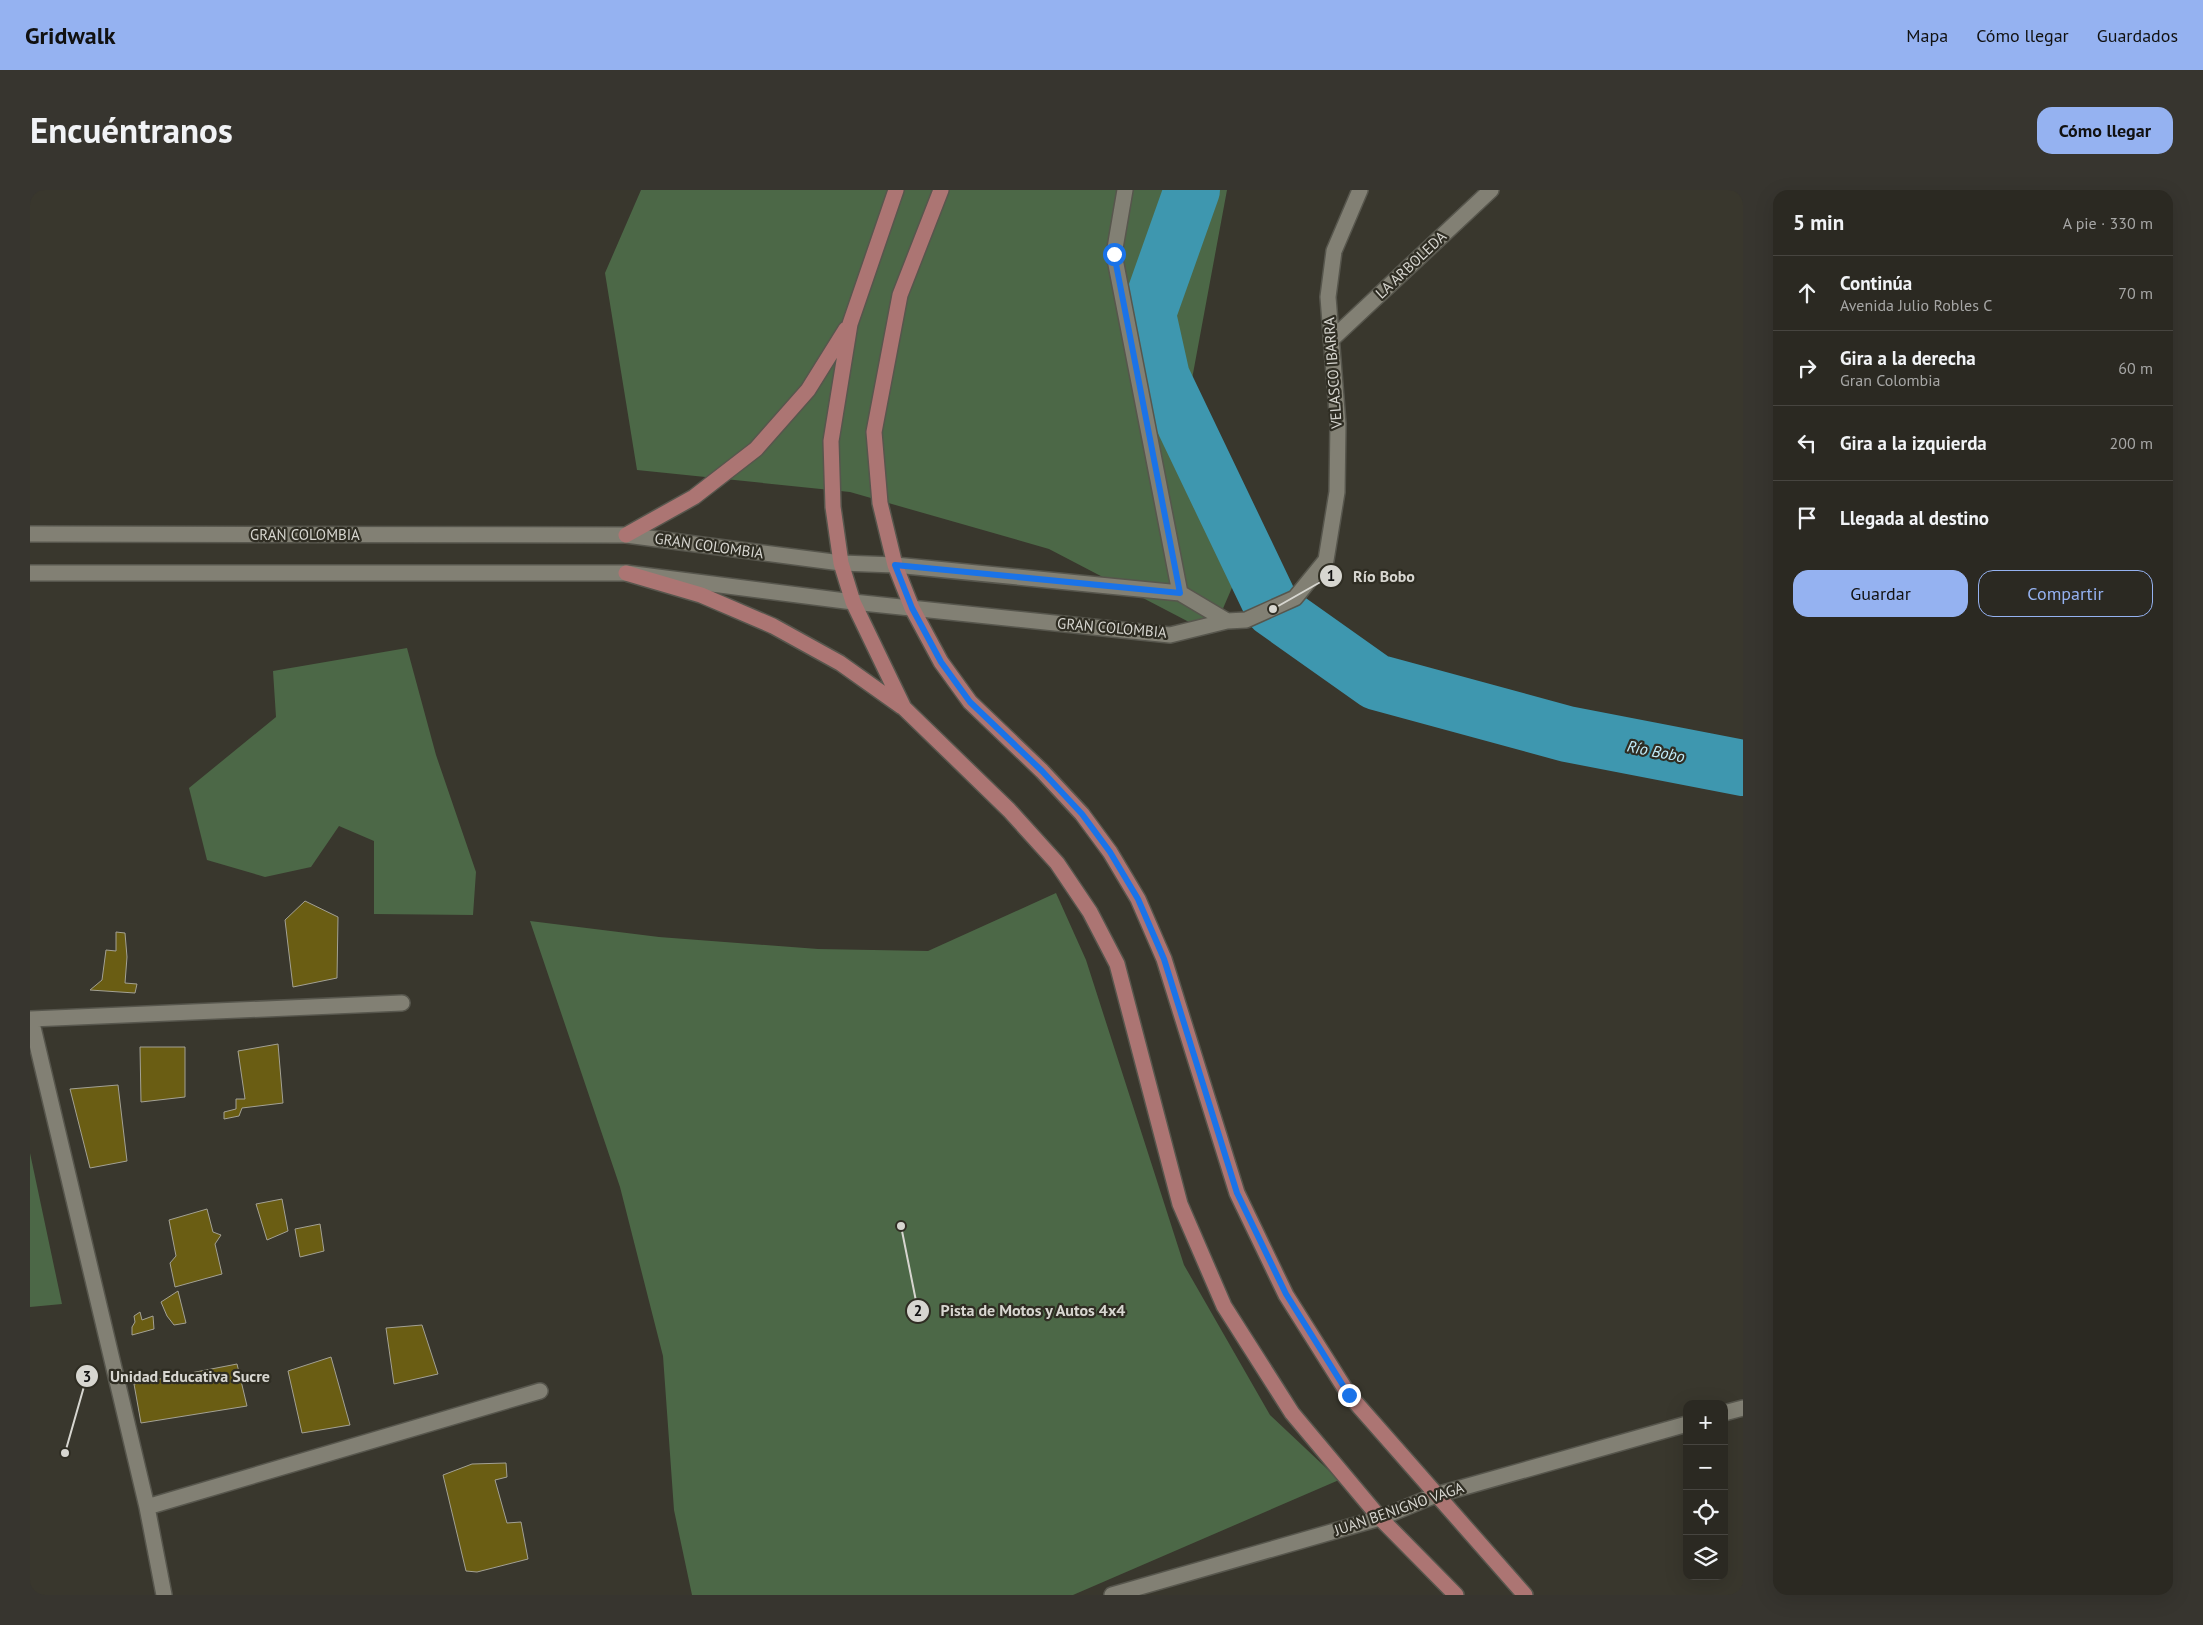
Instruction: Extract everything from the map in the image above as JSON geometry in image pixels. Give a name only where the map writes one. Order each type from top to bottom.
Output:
[{"type":"main road","points":[[896,190],[850,324],[831,441],[833,508],[840,563],[853,602],[904,708]]},
{"type":"main road","points":[[941,190],[900,295],[874,432],[880,503],[895,565],[912,608],[941,662],[970,702],[1042,771],[1082,814],[1110,852],[1134,891],[1164,959],[1237,1193],[1286,1294],[1349,1395],[1525,1595]]},
{"type":"main road","points":[[626,535],[694,497],[756,449],[808,390],[850,324]]},
{"type":"main road","points":[[626,573],[701,595],[772,626],[840,663],[904,708],[1015,817],[1057,863],[1090,912],[1117,964],[1180,1204],[1224,1306],[1292,1413],[1380,1518],[1456,1595]]},
{"type":"street","points":[[1125,190],[1114,254],[1180,593]]},
{"type":"street","name":"VELASCO IBARRA","points":[[1227,621],[1246,620],[1256,617],[1295,598],[1326,560],[1337,492],[1338,424],[1328,297],[1334,251],[1360,190]]},
{"type":"street","name":"LA ARBOLEDA","points":[[1331,340],[1491,190]]},
{"type":"street","name":"GRAN COLOMBIA","points":[[30,534],[626,535],[840,563],[895,565],[1180,593],[1227,621]]},
{"type":"street","name":"GRAN COLOMBIA","points":[[30,573],[626,573],[853,602],[1170,635],[1227,621]]},
{"type":"street","points":[[164,1595],[147,1507],[31,1019],[402,1003]]},
{"type":"street","points":[[147,1507],[540,1391]]},
{"type":"street","points":[[1728,1413],[1743,1408]]},
{"type":"street","name":"JUAN BENIGNO VAGA","points":[[1112,1595],[1380,1518],[1436,1495],[1683,1425]]},
{"type":"green space","points":[[641,190],[1227,190],[1192,379],[1194,482],[1237,576],[1212,634],[1049,549],[850,492],[637,470],[605,273]]},
{"type":"green space","points":[[407,648],[436,755],[476,872],[473,915],[374,914],[374,841],[339,826],[311,867],[265,877],[207,860],[189,788],[276,717],[273,671]]},
{"type":"green space","points":[[1056,893],[1086,960],[1184,1265],[1270,1415],[1339,1480],[1073,1595],[692,1595],[674,1510],[663,1356],[620,1187],[530,921],[659,937],[818,949],[928,951]]},
{"type":"green space","points":[[30,1153],[62,1304],[30,1307]]},
{"type":"building","points":[[305,901],[338,917],[337,978],[293,987],[285,920]]},
{"type":"building","points":[[116,932],[125,933],[127,957],[125,983],[137,984],[135,993],[90,990],[102,980],[106,950],[116,951]]},
{"type":"building","points":[[278,1044],[283,1103],[242,1108],[239,1116],[224,1119],[224,1112],[236,1109],[236,1099],[245,1099],[238,1051]]},
{"type":"building","points":[[140,1047],[185,1047],[185,1097],[141,1102]]},
{"type":"building","points":[[118,1085],[127,1161],[90,1168],[70,1089]]},
{"type":"building","points":[[282,1199],[288,1231],[267,1240],[256,1204]]},
{"type":"building","points":[[207,1209],[213,1232],[221,1235],[215,1244],[222,1274],[175,1287],[170,1263],[176,1256],[169,1220]]},
{"type":"building","points":[[320,1224],[324,1251],[300,1257],[295,1229]]},
{"type":"building","points":[[178,1291],[186,1323],[174,1325],[167,1316],[161,1302]]},
{"type":"building","points":[[140,1312],[142,1320],[153,1316],[154,1329],[132,1335],[132,1327],[135,1322],[134,1316]]},
{"type":"building","points":[[422,1325],[438,1374],[394,1384],[386,1328]]},
{"type":"building","points":[[331,1357],[350,1425],[302,1433],[288,1371]]},
{"type":"building","points":[[237,1364],[247,1406],[141,1423],[134,1384]]},
{"type":"building","points":[[506,1463],[507,1477],[495,1480],[507,1523],[521,1522],[528,1559],[477,1572],[466,1571],[443,1475],[472,1464]]},
{"type":"waterway","name":"Río Bobo","points":[[1192,190],[1148,314],[1162,377],[1273,609],[1376,682],[1567,734],[1743,768]]},
{"type":"place","name":"Río Bobo","points":[[1273,609]]},
{"type":"place","name":"Pista de Motos y Autos 4x4","points":[[901,1226]]},
{"type":"place","name":"Unidad Educativa Sucre","points":[[65,1453]]},
{"type":"route","points":[[1114,254],[1180,593],[895,565],[912,608],[941,662],[970,702],[1042,771],[1082,814],[1110,852],[1138,899],[1164,959],[1237,1193],[1286,1294],[1349,1395]]}]
